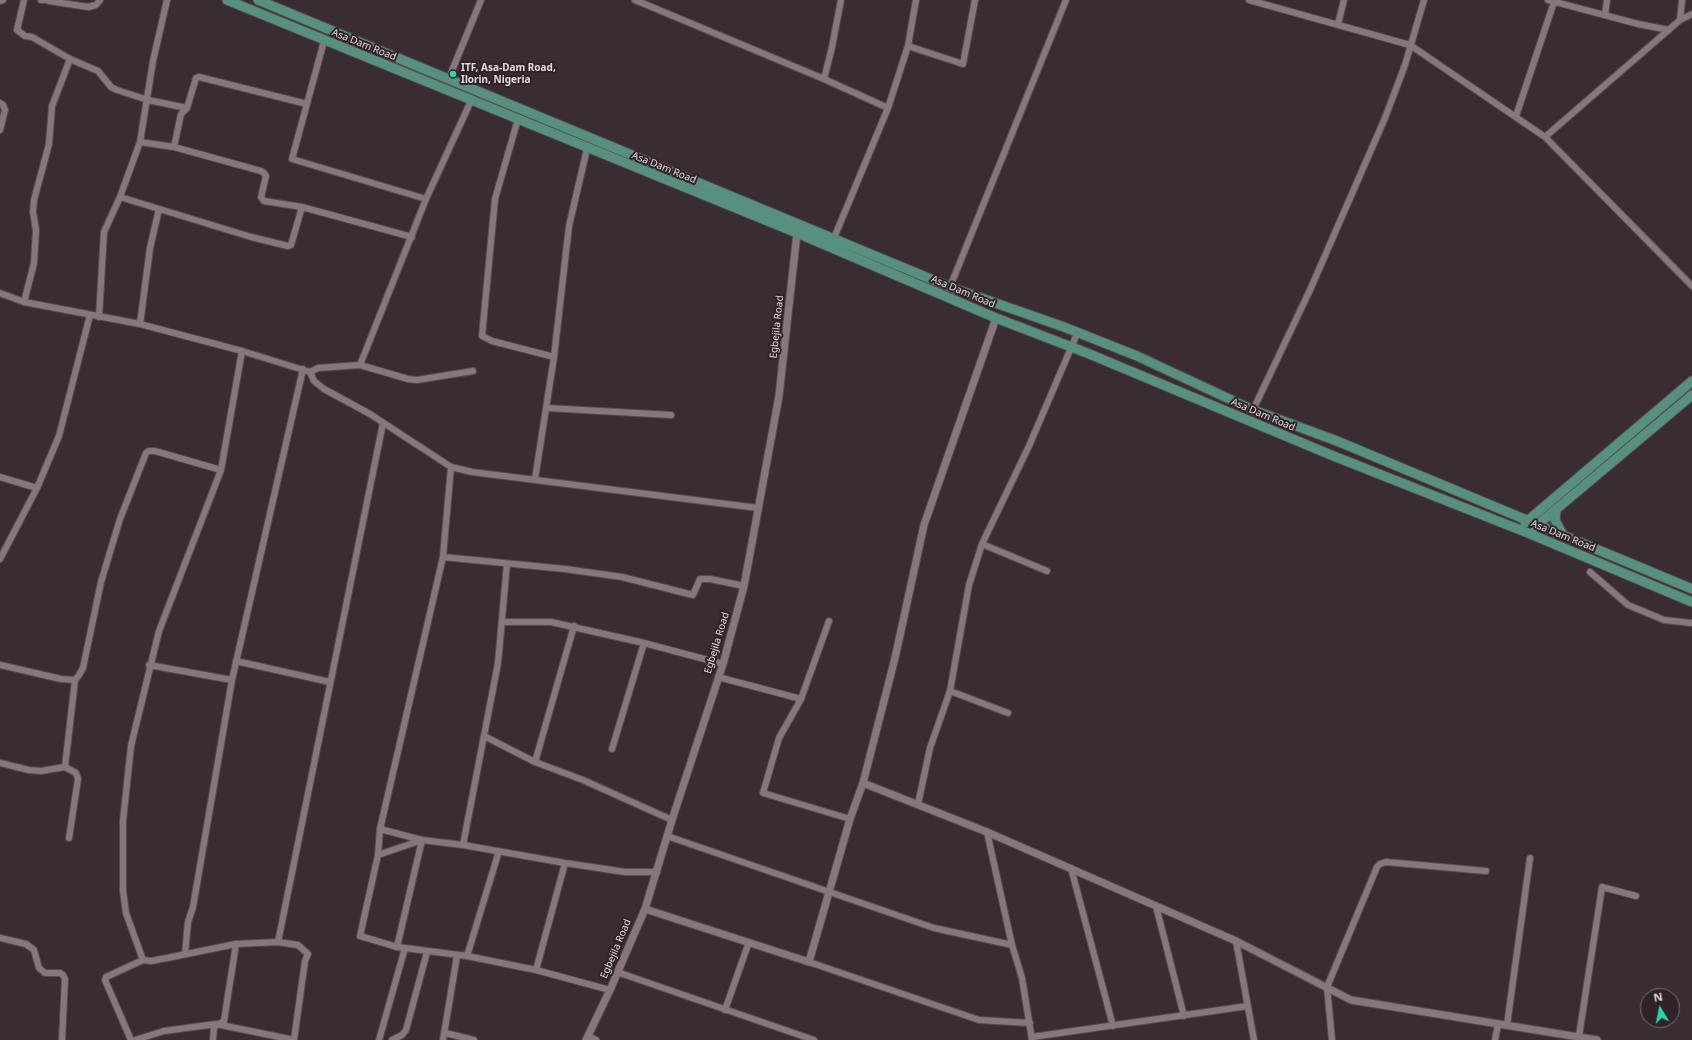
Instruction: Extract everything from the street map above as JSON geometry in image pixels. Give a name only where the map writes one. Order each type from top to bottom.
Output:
[{"type":"main road","name":"Asa Dam Road","points":[[227,0],[324,41],[518,119],[587,149],[797,233],[996,318],[1692,602]]},
{"type":"main road","name":"Asa Dam Road","points":[[258,0],[950,287],[1064,328],[1136,356],[1253,410],[1337,441],[1692,589]]},
{"type":"main road","points":[[384,64],[390,54]]},
{"type":"main road","points":[[1518,530],[1692,381]]},
{"type":"main road","points":[[1528,534],[1692,395]]},
{"type":"main road","points":[[1652,415],[1659,423]]},
{"type":"main road","points":[[1510,512],[1526,512],[1542,509]]},
{"type":"main road","points":[[1556,509],[1555,520],[1563,535]]},
{"type":"street","points":[[24,0],[17,30],[25,36],[32,37],[70,59],[98,71],[111,87],[148,100],[187,108]]},
{"type":"street","points":[[41,0],[88,7],[96,5],[100,0]]},
{"type":"street","points":[[99,317],[104,232],[120,197],[140,142],[148,100],[153,61],[167,0]]},
{"type":"street","points":[[449,78],[481,0]]},
{"type":"street","points":[[634,0],[824,79],[888,108]]},
{"type":"street","points":[[824,79],[841,0]]},
{"type":"street","points":[[834,238],[888,108],[908,46],[916,0]]},
{"type":"street","points":[[908,46],[963,64],[975,0]]},
{"type":"street","points":[[950,287],[1066,0]]},
{"type":"street","points":[[1249,0],[1263,2],[1410,44],[1545,137],[1692,286]]},
{"type":"street","points":[[1338,24],[1344,0]]},
{"type":"street","points":[[1253,410],[1310,290],[1385,118],[1405,65],[1424,0]]},
{"type":"street","points":[[1605,15],[1608,0]]},
{"type":"street","points":[[1680,20],[1682,0]]},
{"type":"street","points":[[1516,116],[1551,1],[1638,24],[1669,30]]},
{"type":"street","points":[[1545,137],[1680,20],[1692,14]]},
{"type":"street","points":[[324,41],[292,159],[426,199]]},
{"type":"street","points":[[24,302],[34,263],[36,230],[33,212],[34,200],[49,144],[52,106],[70,59]]},
{"type":"street","points":[[174,148],[181,114],[187,108],[196,78],[199,77],[308,104]]},
{"type":"street","points":[[360,365],[426,199],[471,101]]},
{"type":"street","points":[[0,103],[5,107],[5,110],[0,130]]},
{"type":"street","points":[[518,119],[495,199],[482,336],[554,357]]},
{"type":"street","points":[[140,142],[174,148],[261,170],[266,176],[261,200],[302,207],[412,237]]},
{"type":"street","points":[[535,479],[554,357],[569,226],[587,149]]},
{"type":"street","points":[[120,197],[251,237],[288,246],[291,245],[302,207]]},
{"type":"street","points":[[140,324],[150,248],[159,209]]},
{"type":"street","name":"Egbejila Road","points":[[587,1038],[610,990],[645,909],[672,820],[723,664],[744,586],[780,396],[797,233]]},
{"type":"street","points":[[0,293],[24,302],[140,324],[303,369],[310,372],[314,381],[324,389],[370,414],[451,467],[472,472],[758,508]]},
{"type":"street","points":[[0,560],[37,488],[59,436],[90,315]]},
{"type":"street","points":[[809,962],[828,891],[850,819],[863,783],[895,658],[924,525],[996,318]]},
{"type":"street","points":[[918,804],[930,748],[950,691],[969,585],[982,544],[1029,446],[1077,334]]},
{"type":"street","points":[[143,960],[126,913],[123,891],[123,821],[131,746],[149,665],[159,631],[221,470],[242,351]]},
{"type":"street","points":[[310,372],[318,368],[360,365],[408,379],[417,380],[473,371]]},
{"type":"street","points":[[185,954],[188,922],[193,907],[232,680],[303,369]]},
{"type":"street","points":[[547,408],[671,415]]},
{"type":"street","points":[[278,942],[383,423]]},
{"type":"street","points":[[65,767],[75,680],[80,675],[83,668],[101,582],[120,519],[146,452],[154,451],[221,470]]},
{"type":"street","points":[[451,467],[443,557],[380,829],[378,855],[360,936],[397,948],[467,956],[536,970],[610,990]]},
{"type":"street","points":[[0,476],[37,488]]},
{"type":"street","points":[[982,544],[1047,571]]},
{"type":"street","points":[[443,557],[565,569],[622,577],[693,595],[700,579],[710,579],[744,586]]},
{"type":"street","points":[[463,845],[498,663],[507,564]]},
{"type":"street","points":[[1590,572],[1628,605],[1664,620],[1692,623]]},
{"type":"street","points":[[829,621],[801,699],[779,738],[763,793],[850,819]]},
{"type":"street","points":[[502,622],[551,622],[574,626],[723,664]]},
{"type":"street","points":[[535,762],[574,626]]},
{"type":"street","points":[[612,749],[644,643]]},
{"type":"street","points":[[236,661],[330,682]]},
{"type":"street","points":[[0,665],[75,680]]},
{"type":"street","points":[[149,665],[232,680]]},
{"type":"street","points":[[718,677],[801,699]]},
{"type":"street","points":[[950,691],[1008,713]]},
{"type":"street","points":[[484,736],[535,762],[583,780],[672,820]]},
{"type":"street","points":[[0,763],[29,770],[41,771],[65,767],[76,773],[78,779],[69,838]]},
{"type":"street","points":[[863,783],[987,832],[1236,941],[1351,1000],[1507,1025],[1564,1037],[1579,1036],[1597,1040]]},
{"type":"street","points":[[380,829],[422,840],[463,845],[565,863],[625,872],[657,872]]},
{"type":"street","points":[[987,832],[1012,945],[1022,978],[1032,1039],[1248,1006]]},
{"type":"street","points":[[667,836],[934,928],[1012,945]]},
{"type":"street","points":[[378,855],[422,840]]},
{"type":"street","points":[[397,948],[422,840]]},
{"type":"street","points":[[467,956],[499,851]]},
{"type":"street","points":[[1507,1025],[1530,858]]},
{"type":"street","points":[[1332,1040],[1327,987],[1377,867],[1386,862],[1486,872]]},
{"type":"street","points":[[536,970],[565,863]]},
{"type":"street","points":[[1071,868],[1113,1026]]},
{"type":"street","points":[[1579,1036],[1602,887],[1636,896]]},
{"type":"street","points":[[1156,906],[1184,1016]]},
{"type":"street","points":[[645,909],[749,942],[979,1020],[1030,1023]]},
{"type":"street","points":[[0,938],[26,944],[34,950],[39,968],[45,973],[60,973],[64,975],[62,1040]]},
{"type":"street","points":[[1236,941],[1254,1040]]},
{"type":"street","points":[[131,1040],[105,980],[106,977],[143,960],[151,961],[236,944],[278,942],[298,945],[308,954],[305,961],[294,1040],[216,1024]]},
{"type":"street","points":[[725,1010],[749,942]]},
{"type":"street","points":[[135,1040],[164,1031],[216,1024],[224,1021],[236,944]]},
{"type":"street","points":[[379,1040],[405,948]]},
{"type":"street","points":[[392,1040],[402,1035],[406,1030],[427,952]]},
{"type":"street","points":[[457,956],[444,1037],[474,1040]]},
{"type":"street","points":[[617,972],[814,1040]]},
{"type":"street","points":[[213,1040],[214,1027],[216,1024]]},
{"type":"street","points":[[1495,1040],[1498,1024]]},
{"type":"street","points":[[587,1038],[596,1040]]},
{"type":"place","name":"ITF, Asa-Dam Road, Ilorin, Nigeria","points":[[453,74]]}]
